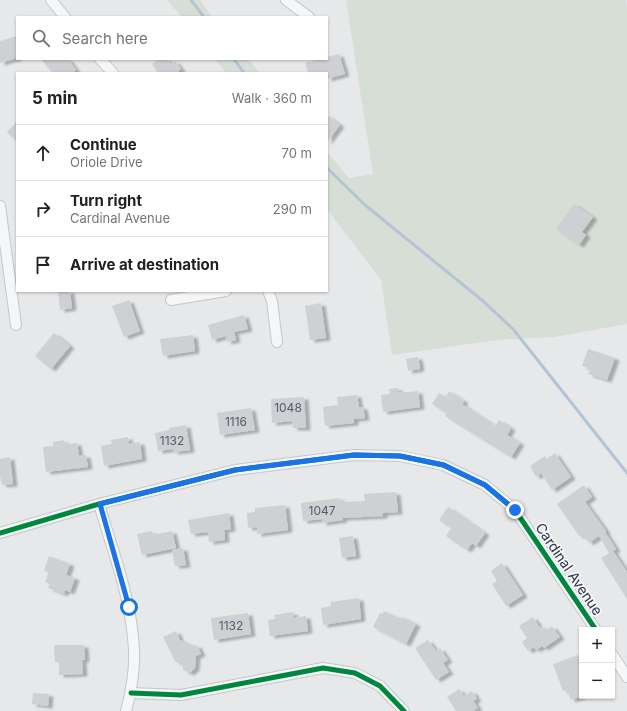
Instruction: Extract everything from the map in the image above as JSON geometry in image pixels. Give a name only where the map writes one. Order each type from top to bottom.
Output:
[{"type":"street","points":[[51,0],[64,16]]},
{"type":"street","points":[[286,0],[308,16]]},
{"type":"street","points":[[101,60],[112,72]]},
{"type":"street","points":[[0,206],[16,325]]},
{"type":"street","points":[[171,300],[220,292]]},
{"type":"street","points":[[268,292],[272,301],[277,342]]},
{"type":"street","name":"Cardinal Avenue","points":[[0,533],[100,504],[235,470],[354,455],[400,456],[444,465],[485,485],[515,510],[594,627]]},
{"type":"street","points":[[100,504],[129,607],[134,651],[131,693],[126,711]]},
{"type":"street","points":[[615,659],[627,677]]},
{"type":"street","points":[[131,693],[181,695],[323,668],[355,673],[380,686],[404,711]]},
{"type":"shaded area","points":[[167,0],[200,0],[211,16],[181,16]]},
{"type":"shaded area","points":[[346,0],[626,0],[627,324],[554,337],[497,340],[392,355],[381,280],[328,210],[328,153],[349,178],[373,174]]},
{"type":"shaded area","points":[[216,60],[249,60],[259,72],[225,72]]},
{"type":"building","points":[[16,36],[16,58],[0,63],[0,41]]},
{"type":"building","points":[[339,54],[345,74],[328,79],[328,72],[308,72],[305,63],[316,60],[328,60],[328,57]]},
{"type":"building","points":[[42,60],[69,60],[76,70],[73,72],[51,72]]},
{"type":"building","points":[[158,60],[168,60],[171,64],[175,61],[181,69],[177,72],[157,72],[152,64]]},
{"type":"building","points":[[328,116],[340,125],[328,141]]},
{"type":"building","points":[[16,122],[16,141],[7,132]]},
{"type":"building","points":[[574,204],[593,217],[582,232],[586,235],[579,245],[556,229]]},
{"type":"building","points":[[58,292],[70,292],[72,308],[60,310]]},
{"type":"building","points":[[129,300],[140,331],[124,337],[112,306]]},
{"type":"building","points":[[321,303],[326,338],[310,340],[305,306]]},
{"type":"building","points":[[244,315],[248,329],[234,332],[236,340],[227,342],[226,336],[212,340],[208,325]]},
{"type":"building","points":[[54,333],[70,346],[51,369],[35,356]]},
{"type":"building","points":[[193,335],[195,351],[163,356],[160,339]]},
{"type":"building","points":[[588,349],[615,358],[607,380],[588,374],[590,369],[582,366]]},
{"type":"building","points":[[418,357],[420,369],[408,371],[406,359]]},
{"type":"building","points":[[398,388],[398,393],[418,391],[420,407],[383,412],[381,395],[390,394],[389,389]]},
{"type":"building","points":[[449,391],[464,401],[462,404],[495,426],[499,420],[511,428],[507,435],[520,443],[511,457],[445,416],[447,413],[432,404],[439,393],[446,397]]},
{"type":"building","points":[[357,395],[359,407],[363,407],[365,418],[354,419],[354,423],[325,426],[323,407],[338,405],[337,397]]},
{"type":"building","points":[[304,397],[306,428],[293,428],[292,421],[272,423],[271,399]]},
{"type":"building","points":[[251,408],[255,430],[220,435],[217,413]]},
{"type":"building","points":[[186,425],[190,450],[174,452],[173,449],[158,451],[155,433],[169,430],[169,428]]},
{"type":"building","points":[[128,437],[129,444],[140,442],[142,459],[104,466],[101,446],[112,444],[111,440]]},
{"type":"building","points":[[64,440],[64,444],[77,443],[79,456],[86,455],[88,467],[46,472],[43,447],[53,446],[53,442]]},
{"type":"building","points":[[555,453],[571,477],[552,490],[541,473],[536,477],[530,466],[545,456],[546,459]]},
{"type":"building","points":[[10,457],[13,484],[2,485],[0,476],[0,459]]},
{"type":"building","points":[[584,485],[592,497],[585,502],[606,531],[605,532],[616,549],[613,551],[627,572],[627,599],[601,558],[609,553],[599,536],[589,543],[582,534],[579,536],[557,504]]},
{"type":"building","points":[[396,492],[398,512],[383,513],[383,516],[342,518],[343,520],[322,523],[322,519],[303,521],[301,503],[340,498],[340,502],[365,501],[364,494]]},
{"type":"building","points":[[285,505],[288,530],[257,534],[257,527],[248,528],[247,513],[255,512],[255,508]]},
{"type":"building","points":[[448,507],[485,533],[476,546],[472,543],[467,550],[446,536],[451,528],[439,520]]},
{"type":"building","points":[[229,513],[231,529],[224,530],[225,540],[209,542],[208,532],[191,534],[188,520]]},
{"type":"building","points":[[152,531],[152,535],[172,531],[176,548],[142,555],[137,534]]},
{"type":"building","points":[[353,536],[356,556],[342,558],[339,538]]},
{"type":"building","points":[[183,548],[186,565],[175,566],[172,550]]},
{"type":"building","points":[[49,556],[70,564],[66,575],[75,578],[70,592],[65,590],[64,594],[48,588],[50,584],[45,582],[49,572],[44,571]]},
{"type":"building","points":[[502,563],[523,595],[506,606],[492,584],[497,581],[491,571]]},
{"type":"building","points":[[359,598],[361,619],[323,625],[321,608],[331,606],[331,602]]},
{"type":"building","points":[[384,611],[401,619],[402,617],[416,624],[406,644],[373,627],[380,613],[382,614]]},
{"type":"building","points":[[293,612],[294,618],[306,616],[308,631],[270,636],[268,620],[275,619],[274,615]]},
{"type":"building","points":[[248,613],[251,634],[214,640],[211,618]]},
{"type":"building","points":[[533,617],[540,628],[542,626],[545,631],[552,626],[560,637],[544,648],[542,646],[536,650],[534,647],[528,651],[522,642],[527,638],[519,626]]},
{"type":"building","points":[[176,631],[180,640],[195,646],[197,645],[201,654],[196,656],[195,668],[190,673],[183,670],[183,666],[175,661],[163,637]]},
{"type":"building","points":[[428,640],[436,651],[440,648],[448,660],[443,663],[449,672],[436,680],[415,648]]},
{"type":"building","points":[[54,645],[84,645],[85,660],[82,660],[83,674],[59,675],[59,662],[55,662]]},
{"type":"building","points":[[578,655],[579,697],[571,700],[567,690],[563,691],[553,664]]},
{"type":"building","points":[[459,689],[464,696],[472,691],[477,699],[473,701],[478,708],[473,711],[456,711],[447,697]]},
{"type":"building","points":[[33,693],[49,694],[48,706],[32,704]]},
{"type":"waterway","points":[[191,0],[203,16]]},
{"type":"waterway","points":[[235,60],[243,72]]},
{"type":"waterway","points":[[328,169],[365,205],[483,301],[513,329],[627,473]]},
{"type":"cycle path","points":[[0,533],[99,504],[235,470],[354,455],[400,456],[443,465],[485,485],[515,510],[594,627]]},
{"type":"cycle path","points":[[131,693],[181,695],[323,668],[355,673],[380,686],[404,711]]},
{"type":"route","points":[[129,607],[100,504],[235,470],[354,455],[400,456],[444,465],[485,485],[515,510]]}]
